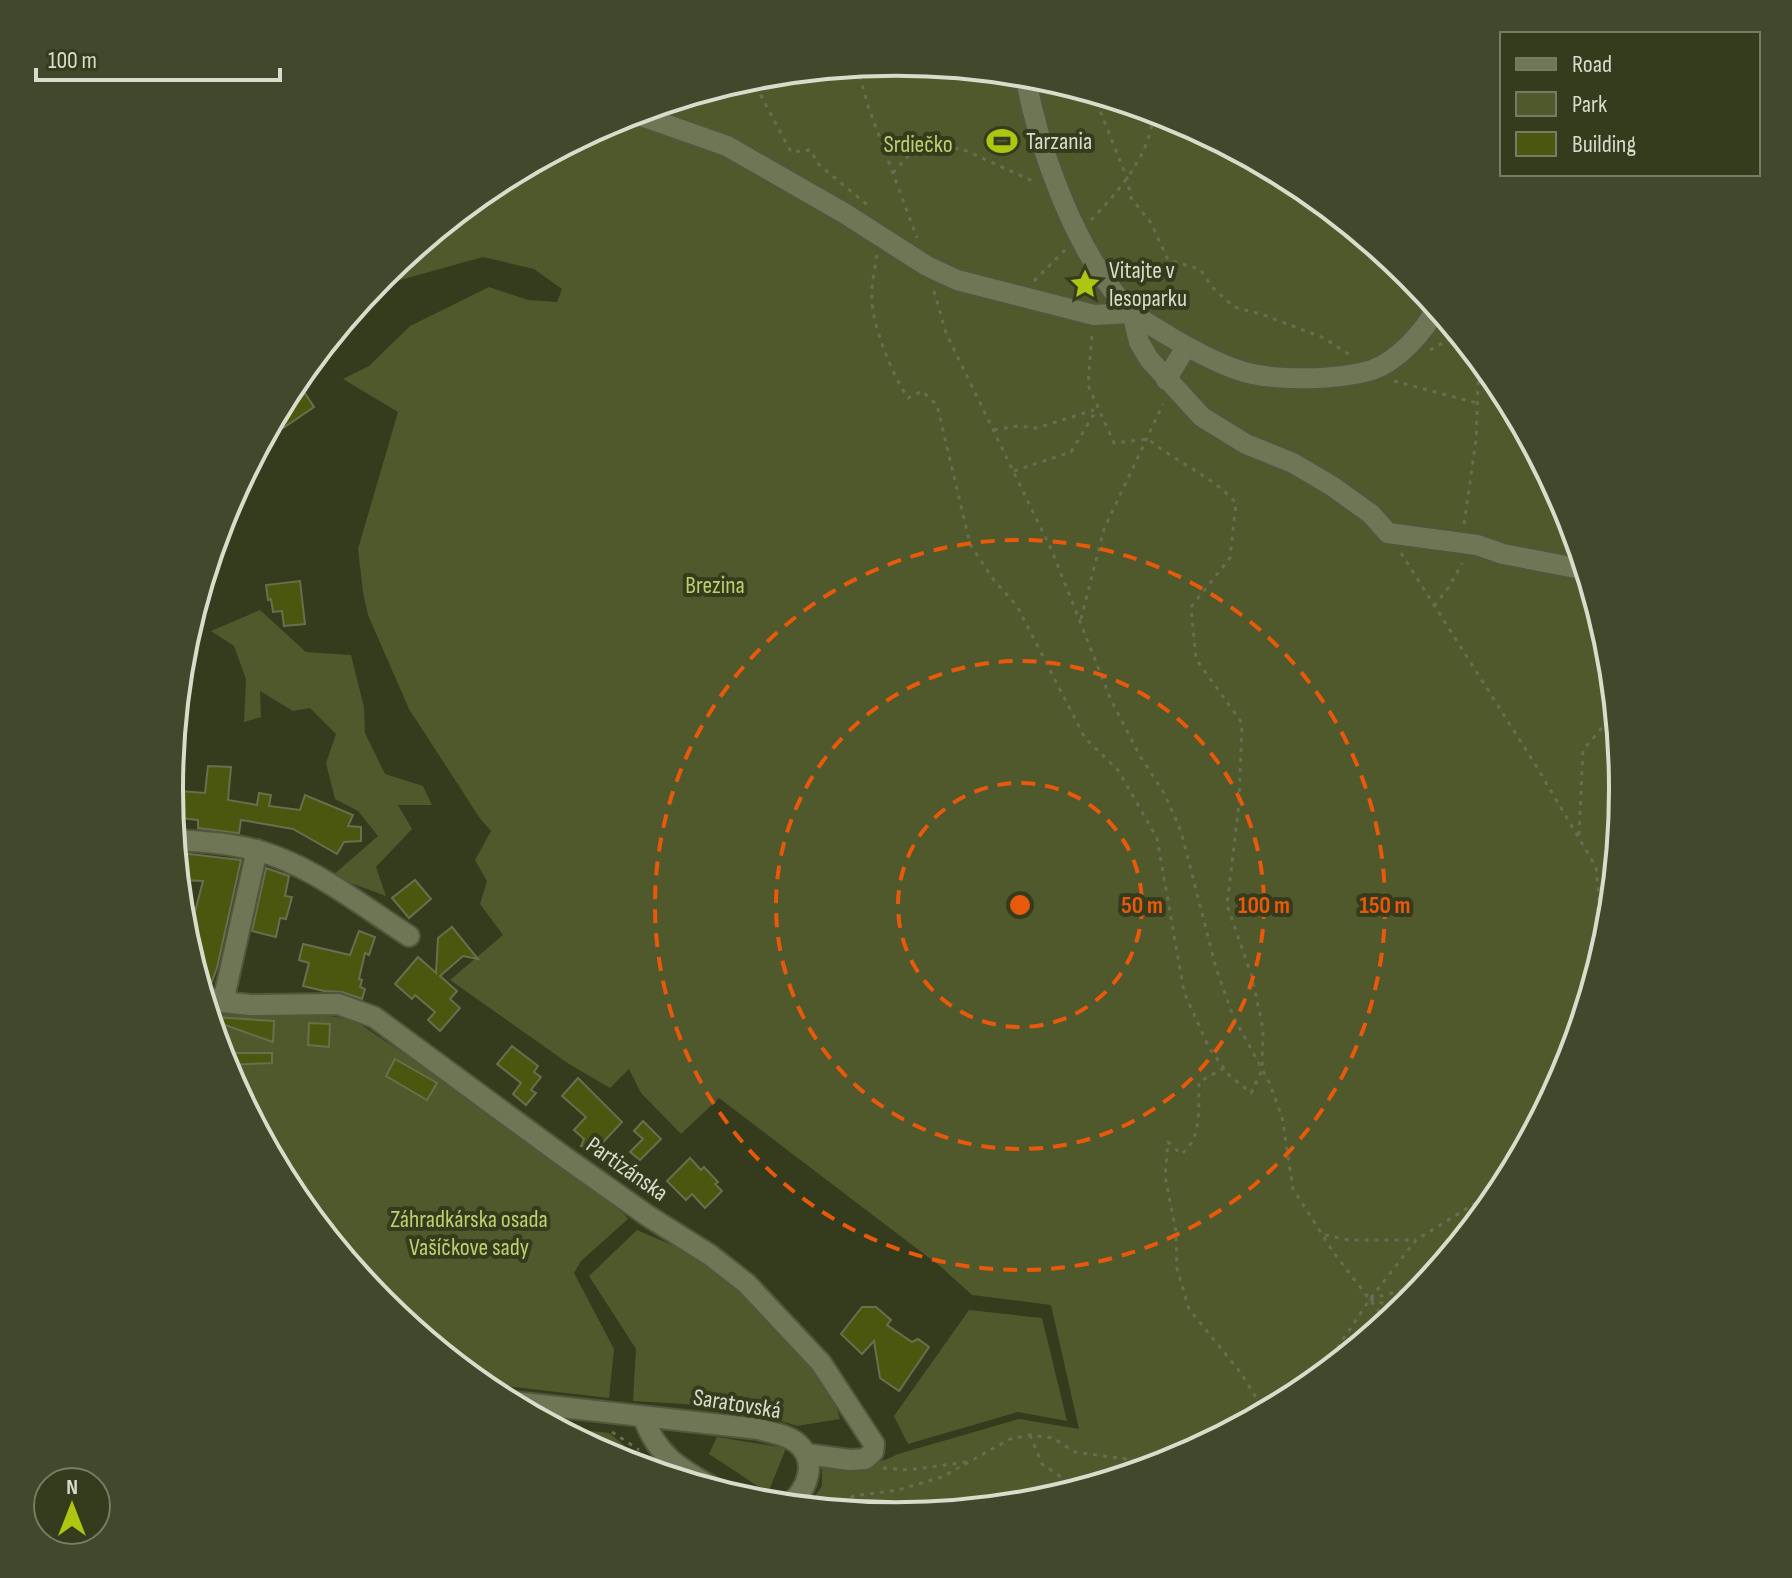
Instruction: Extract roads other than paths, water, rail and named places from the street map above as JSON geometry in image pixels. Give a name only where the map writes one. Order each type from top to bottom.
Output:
[{"type":"street","points":[[1027,89],[1032,116],[1059,193],[1100,271],[1132,313],[1186,347],[1240,371],[1288,378],[1343,375],[1373,369],[1413,340],[1430,317]]},
{"type":"street","points":[[652,120],[727,146],[927,266],[957,280],[1094,315],[1132,313]]},
{"type":"street","points":[[1132,313],[1139,342],[1149,359],[1202,417],[1246,444],[1293,463],[1332,486],[1371,514],[1388,533],[1469,544],[1573,568]]},
{"type":"street","points":[[1166,380],[1186,347]]},
{"type":"street","points":[[185,841],[257,850],[296,865],[409,936]]},
{"type":"street","points":[[223,1002],[257,850]]},
{"type":"street","name":"Partizánska","points":[[215,999],[250,1005],[338,1004],[374,1017],[648,1216],[710,1255],[747,1284],[821,1363],[872,1438],[873,1452],[865,1459],[806,1454]]},
{"type":"street","name":"Saratovská","points":[[537,1405],[759,1429],[786,1436],[806,1454]]},
{"type":"street","points":[[644,1418],[650,1437],[671,1462],[682,1469]]},
{"type":"street","points":[[799,1495],[806,1484],[809,1467],[806,1454]]},
{"type":"place","name":"Tarzania","points":[[1002,141]]},
{"type":"place","name":"Vitajte v lesoparku","points":[[1085,284]]},
{"type":"park label","name":"Srdiečko","points":[[918,144]]},
{"type":"park label","name":"Brezina","points":[[715,585]]},
{"type":"park label","name":"Záhradkárska osada Vašíčkove sady","points":[[469,1233]]}]
